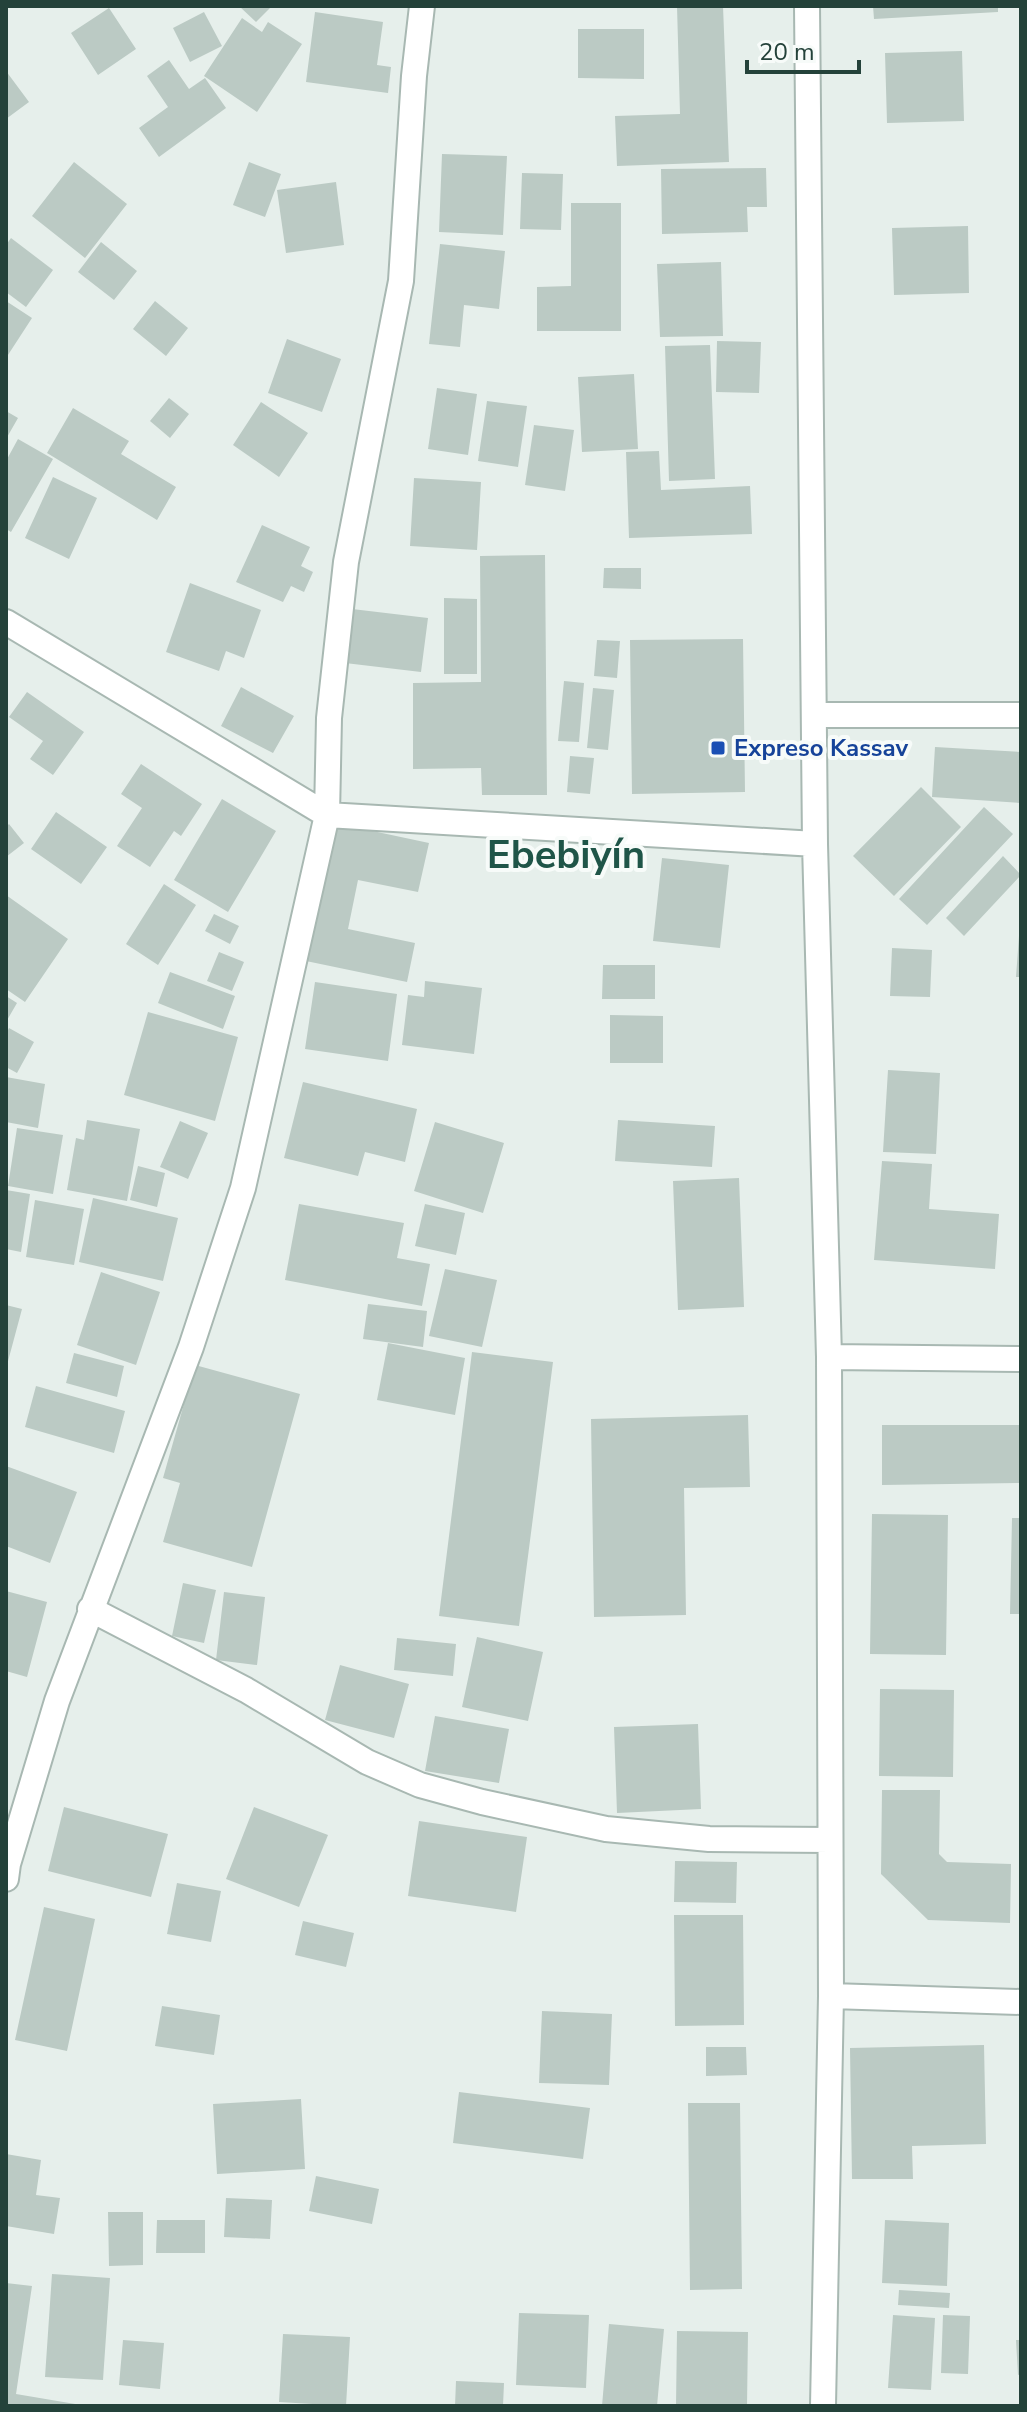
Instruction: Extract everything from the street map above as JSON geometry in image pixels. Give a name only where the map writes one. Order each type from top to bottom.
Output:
[{"type":"street","points":[[6,1879],[57,1701],[191,1347],[243,1188],[327,815],[329,718],[346,562],[401,281],[414,76],[422,6]]},
{"type":"street","points":[[807,6],[815,844],[829,1357],[831,1996],[823,2406]]},
{"type":"street","points":[[6,622],[327,815],[815,844]]},
{"type":"street","points":[[814,715],[1021,715]]},
{"type":"street","points":[[829,1357],[1021,1359]]},
{"type":"street","points":[[90,1609],[246,1690],[367,1762],[420,1785],[606,1829],[709,1839],[830,1840]]},
{"type":"street","points":[[831,1996],[1021,2002]]},
{"type":"building","points":[[239,6],[272,6],[256,22]]},
{"type":"building","points":[[677,6],[723,6],[729,162],[617,166],[615,116],[680,114]]},
{"type":"building","points":[[873,6],[998,6],[998,12],[874,19]]},
{"type":"building","points":[[109,8],[136,49],[98,75],[71,33]]},
{"type":"building","points":[[204,12],[222,46],[190,62],[173,28]]},
{"type":"building","points":[[315,12],[383,22],[377,65],[391,67],[388,93],[306,82]]},
{"type":"building","points":[[242,18],[262,32],[268,22],[302,44],[257,112],[204,76]]},
{"type":"building","points":[[578,29],[644,29],[644,79],[578,78]]},
{"type":"building","points":[[962,51],[964,121],[887,123],[885,53]]},
{"type":"building","points":[[169,60],[189,89],[205,78],[226,108],[159,157],[139,128],[168,107],[147,76]]},
{"type":"building","points":[[6,71],[29,102],[6,119]]},
{"type":"building","points":[[442,154],[507,156],[503,235],[439,232]]},
{"type":"building","points":[[74,162],[127,204],[85,258],[32,216]]},
{"type":"building","points":[[249,162],[281,174],[265,217],[233,205]]},
{"type":"building","points":[[766,168],[767,207],[747,207],[748,232],[662,234],[661,169]]},
{"type":"building","points":[[522,173],[563,174],[561,230],[520,229]]},
{"type":"building","points":[[336,182],[344,245],[286,253],[277,190]]},
{"type":"building","points":[[571,203],[621,203],[621,331],[537,331],[537,287],[571,286]]},
{"type":"building","points":[[968,226],[969,293],[894,295],[892,228]]},
{"type":"building","points":[[11,238],[53,270],[26,307],[6,292],[6,245]]},
{"type":"building","points":[[101,242],[137,271],[114,300],[78,272]]},
{"type":"building","points":[[440,244],[505,251],[499,309],[464,305],[460,347],[429,344]]},
{"type":"building","points":[[721,262],[723,336],[660,337],[657,264]]},
{"type":"building","points":[[6,301],[32,318],[6,358]]},
{"type":"building","points":[[155,301],[188,328],[166,356],[133,329]]},
{"type":"building","points":[[287,339],[341,359],[322,412],[268,393]]},
{"type":"building","points":[[717,341],[761,342],[759,393],[716,392]]},
{"type":"building","points":[[710,345],[715,479],[669,481],[665,346]]},
{"type":"building","points":[[634,374],[638,449],[582,452],[578,377]]},
{"type":"building","points":[[437,388],[477,394],[468,455],[428,449]]},
{"type":"building","points":[[169,398],[189,414],[170,438],[150,421]]},
{"type":"building","points":[[487,401],[527,406],[518,467],[478,461]]},
{"type":"building","points":[[261,402],[308,433],[279,477],[233,445]]},
{"type":"building","points":[[73,408],[129,441],[121,454],[176,487],[157,520],[47,453]]},
{"type":"building","points":[[6,411],[18,418],[6,439]]},
{"type":"building","points":[[534,425],[574,430],[565,491],[525,485]]},
{"type":"building","points":[[18,439],[53,459],[11,532],[6,529],[6,461]]},
{"type":"building","points":[[659,451],[661,490],[750,486],[752,534],[629,538],[626,452]]},
{"type":"building","points":[[53,477],[97,498],[69,559],[25,538]]},
{"type":"building","points":[[414,478],[481,482],[477,550],[410,546]]},
{"type":"building","points":[[262,525],[310,547],[301,566],[313,572],[304,592],[291,586],[283,602],[236,582]]},
{"type":"building","points":[[545,555],[547,795],[482,795],[481,768],[413,769],[413,683],[481,682],[480,556]]},
{"type":"building","points":[[604,568],[641,568],[641,589],[603,588]]},
{"type":"building","points":[[190,583],[261,610],[244,658],[226,651],[219,671],[166,652]]},
{"type":"building","points":[[444,598],[477,599],[477,674],[444,674]]},
{"type":"building","points":[[352,609],[428,618],[421,672],[345,663]]},
{"type":"building","points":[[743,639],[745,792],[632,794],[630,640]]},
{"type":"building","points":[[597,640],[620,641],[617,678],[594,676]]},
{"type":"building","points":[[564,681],[584,683],[579,742],[558,741]]},
{"type":"building","points":[[241,687],[294,716],[273,753],[221,726]]},
{"type":"building","points":[[593,688],[614,690],[608,750],[587,748]]},
{"type":"building","points":[[27,692],[84,732],[53,775],[30,759],[43,741],[9,717]]},
{"type":"building","points":[[935,747],[1021,752],[1021,803],[932,797]]},
{"type":"building","points":[[570,756],[594,758],[590,794],[567,792]]},
{"type":"building","points":[[141,764],[202,804],[181,836],[174,831],[150,867],[117,846],[142,808],[121,794]]},
{"type":"building","points":[[921,787],[961,827],[894,896],[853,856]]},
{"type":"building","points":[[222,799],[276,831],[228,912],[174,880]]},
{"type":"building","points":[[984,807],[1013,834],[927,925],[899,899]]},
{"type":"building","points":[[56,812],[107,847],[81,884],[31,849]]},
{"type":"building","points":[[335,823],[429,843],[418,892],[358,880],[348,929],[415,943],[407,982],[306,961]]},
{"type":"building","points":[[9,824],[24,843],[6,857],[6,827]]},
{"type":"building","points":[[1003,856],[1021,875],[964,936],[946,918]]},
{"type":"building","points":[[662,858],[729,865],[720,948],[653,941]]},
{"type":"building","points":[[164,884],[196,905],[158,965],[126,944]]},
{"type":"building","points":[[6,895],[68,939],[25,1002],[6,989]]},
{"type":"building","points":[[214,914],[239,926],[230,944],[205,931]]},
{"type":"building","points":[[1019,936],[1021,977],[1016,977]]},
{"type":"building","points":[[892,948],[932,950],[930,997],[890,996]]},
{"type":"building","points":[[219,952],[244,962],[232,991],[207,981]]},
{"type":"building","points":[[603,965],[655,965],[655,999],[602,999]]},
{"type":"building","points":[[170,972],[235,996],[223,1029],[158,1003]]},
{"type":"building","points":[[425,981],[482,988],[474,1054],[402,1045],[408,995],[424,997]]},
{"type":"building","points":[[315,982],[397,994],[388,1061],[305,1049]]},
{"type":"building","points":[[6,996],[17,1003],[6,1022]]},
{"type":"building","points":[[148,1012],[238,1037],[215,1121],[124,1095]]},
{"type":"building","points":[[610,1015],[663,1016],[663,1063],[610,1063]]},
{"type":"building","points":[[9,1028],[34,1042],[17,1073],[6,1067],[6,1034]]},
{"type":"building","points":[[888,1070],[940,1073],[936,1154],[883,1152]]},
{"type":"building","points":[[6,1077],[45,1084],[38,1128],[6,1122]]},
{"type":"building","points":[[303,1082],[417,1109],[405,1162],[365,1152],[358,1176],[284,1158]]},
{"type":"building","points":[[87,1120],[140,1129],[127,1201],[67,1190],[76,1138],[84,1140]]},
{"type":"building","points":[[618,1120],[715,1126],[712,1167],[615,1161]]},
{"type":"building","points":[[180,1121],[208,1133],[188,1179],[160,1167]]},
{"type":"building","points":[[435,1122],[504,1143],[483,1213],[414,1191]]},
{"type":"building","points":[[17,1128],[63,1135],[53,1194],[8,1186]]},
{"type":"building","points":[[882,1161],[932,1164],[929,1209],[999,1214],[995,1269],[874,1260]]},
{"type":"building","points":[[138,1166],[165,1173],[157,1207],[130,1200]]},
{"type":"building","points":[[739,1178],[744,1307],[678,1310],[673,1181]]},
{"type":"building","points":[[6,1190],[30,1194],[21,1252],[6,1249]]},
{"type":"building","points":[[93,1198],[178,1218],[163,1281],[79,1262]]},
{"type":"building","points":[[35,1200],[84,1209],[74,1265],[26,1257]]},
{"type":"building","points":[[299,1204],[404,1223],[397,1258],[430,1264],[422,1306],[285,1280]]},
{"type":"building","points":[[425,1204],[465,1213],[456,1255],[415,1246]]},
{"type":"building","points":[[445,1269],[497,1280],[482,1347],[429,1336]]},
{"type":"building","points":[[101,1272],[160,1292],[136,1365],[77,1345]]},
{"type":"building","points":[[368,1304],[427,1311],[423,1347],[363,1339]]},
{"type":"building","points":[[6,1305],[22,1309],[7,1365],[6,1365]]},
{"type":"building","points":[[388,1343],[465,1358],[455,1415],[377,1400]]},
{"type":"building","points":[[472,1352],[553,1362],[519,1626],[439,1616]]},
{"type":"building","points":[[74,1353],[124,1366],[117,1397],[66,1383]]},
{"type":"building","points":[[195,1365],[300,1394],[252,1567],[163,1542],[180,1483],[163,1478]]},
{"type":"building","points":[[36,1386],[125,1411],[114,1453],[25,1427]]},
{"type":"building","points":[[748,1415],[750,1487],[684,1488],[686,1615],[594,1617],[591,1419]]},
{"type":"building","points":[[882,1425],[1021,1425],[1021,1483],[882,1485]]},
{"type":"building","points":[[6,1466],[77,1492],[50,1563],[6,1546]]},
{"type":"building","points":[[872,1514],[948,1515],[946,1655],[870,1654]]},
{"type":"building","points":[[1012,1518],[1021,1518],[1021,1614],[1010,1614]]},
{"type":"building","points":[[183,1583],[216,1590],[204,1643],[172,1636]]},
{"type":"building","points":[[6,1591],[47,1602],[27,1677],[6,1671]]},
{"type":"building","points":[[224,1592],[265,1597],[257,1665],[216,1660]]},
{"type":"building","points":[[477,1637],[543,1652],[528,1721],[462,1707]]},
{"type":"building","points":[[397,1638],[456,1644],[453,1676],[394,1670]]},
{"type":"building","points":[[340,1665],[409,1684],[394,1738],[325,1720]]},
{"type":"building","points":[[880,1689],[954,1690],[953,1777],[879,1776]]},
{"type":"building","points":[[435,1716],[509,1729],[499,1783],[425,1771]]},
{"type":"building","points":[[698,1724],[701,1809],[617,1813],[614,1727]]},
{"type":"building","points":[[882,1790],[940,1790],[939,1854],[947,1862],[1011,1864],[1010,1923],[928,1920],[881,1874]]},
{"type":"building","points":[[64,1807],[168,1834],[151,1897],[48,1871]]},
{"type":"building","points":[[254,1807],[328,1835],[299,1907],[226,1879]]},
{"type":"building","points":[[419,1821],[527,1837],[516,1912],[408,1896]]},
{"type":"building","points":[[675,1861],[737,1862],[736,1903],[674,1902]]},
{"type":"building","points":[[177,1883],[221,1891],[211,1942],[167,1934]]},
{"type":"building","points":[[44,1907],[95,1919],[67,2051],[15,2040]]},
{"type":"building","points":[[674,1915],[743,1915],[744,2025],[675,2026]]},
{"type":"building","points":[[303,1921],[354,1933],[346,1967],[295,1955]]},
{"type":"building","points":[[162,2006],[220,2015],[214,2055],[155,2046]]},
{"type":"building","points":[[542,2011],[612,2014],[609,2085],[539,2083]]},
{"type":"building","points":[[984,2045],[986,2144],[912,2146],[913,2179],[852,2179],[850,2048]]},
{"type":"building","points":[[706,2047],[746,2047],[747,2075],[706,2076]]},
{"type":"building","points":[[459,2092],[590,2108],[583,2159],[453,2143]]},
{"type":"building","points":[[301,2099],[305,2169],[217,2174],[213,2104]]},
{"type":"building","points":[[688,2103],[740,2103],[742,2289],[690,2290]]},
{"type":"building","points":[[6,2154],[41,2160],[36,2195],[60,2198],[54,2234],[6,2226]]},
{"type":"building","points":[[316,2176],[379,2189],[372,2224],[309,2211]]},
{"type":"building","points":[[226,2198],[272,2200],[270,2239],[224,2237]]},
{"type":"building","points":[[108,2212],[143,2212],[143,2265],[109,2266]]},
{"type":"building","points":[[157,2220],[205,2220],[205,2253],[156,2253]]},
{"type":"building","points":[[885,2220],[949,2223],[947,2286],[882,2283]]},
{"type":"building","points":[[52,2274],[110,2278],[103,2380],[45,2377]]},
{"type":"building","points":[[6,2283],[32,2286],[16,2394],[87,2406],[6,2406]]},
{"type":"building","points":[[899,2290],[950,2293],[949,2308],[898,2305]]},
{"type":"building","points":[[519,2313],[589,2315],[586,2388],[516,2385]]},
{"type":"building","points":[[893,2315],[935,2318],[931,2390],[888,2388]]},
{"type":"building","points":[[943,2315],[970,2316],[968,2374],[941,2373]]},
{"type":"building","points":[[609,2324],[664,2329],[657,2406],[602,2406]]},
{"type":"building","points":[[677,2331],[748,2332],[747,2406],[676,2406]]},
{"type":"building","points":[[283,2334],[350,2337],[346,2406],[279,2402]]},
{"type":"building","points":[[123,2340],[164,2343],[160,2389],[119,2385]]},
{"type":"building","points":[[1016,2340],[1021,2340],[1021,2374],[1018,2375]]},
{"type":"building","points":[[456,2381],[504,2383],[503,2406],[455,2406]]},
{"type":"place","name":"Expreso Kassav","points":[[718,748]]},
{"type":"district","name":"Ebebiyín","points":[[566,854]]}]
